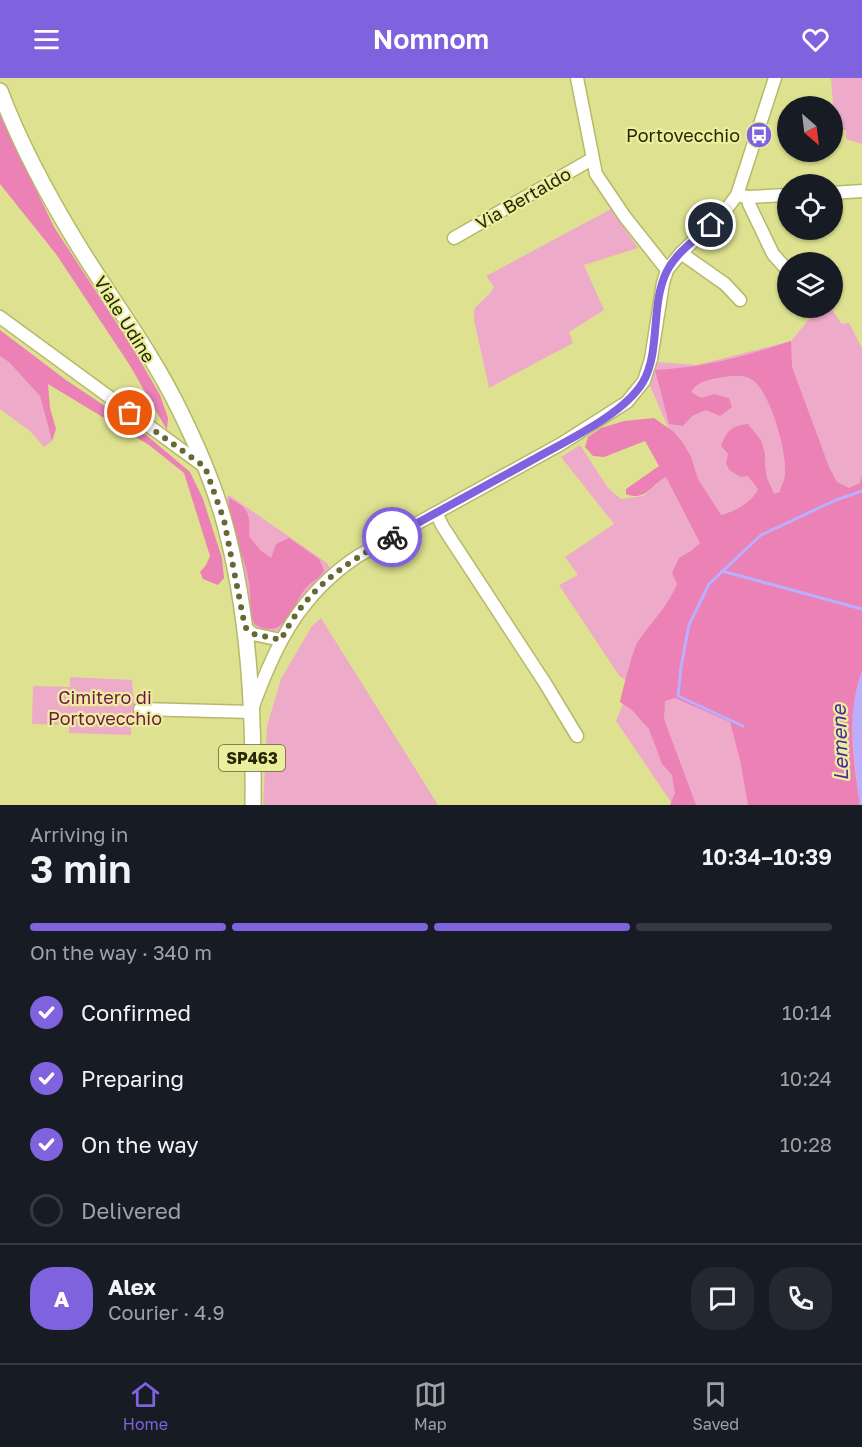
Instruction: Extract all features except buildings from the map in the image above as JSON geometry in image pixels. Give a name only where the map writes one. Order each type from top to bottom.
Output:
[{"type":"main road","name":"Viale Udine","points":[[0,91],[21,141],[76,243],[177,406],[205,467],[224,520],[245,627],[251,712],[253,805]]},
{"type":"street","name":"Via Bertaldo","points":[[577,78],[596,174],[625,217],[664,267]]},
{"type":"street","points":[[140,709],[251,712],[269,664],[289,624],[311,596],[340,567],[561,444],[627,402],[644,381],[651,359],[664,267],[742,196],[774,78]]},
{"type":"street","name":"Via Bertaldo","points":[[454,238],[592,159]]},
{"type":"street","points":[[843,192],[862,191]]},
{"type":"street","points":[[742,196],[777,195]]},
{"type":"street","points":[[742,196],[777,259]]},
{"type":"street","points":[[681,253],[725,284],[740,300]]},
{"type":"street","points":[[0,317],[205,467]]},
{"type":"street","points":[[436,513],[577,736]]},
{"type":"street","points":[[245,627],[253,634],[281,640]]},
{"type":"green space","points":[[831,78],[862,78],[862,144],[846,139],[846,130],[843,130],[843,96],[832,96]]},
{"type":"green space","points":[[611,209],[638,248],[584,265],[604,310],[569,332],[573,343],[489,388],[474,320],[474,309],[494,287],[486,276]]},
{"type":"green space","points":[[810,318],[838,318],[842,324],[849,323],[862,348],[862,805],[673,805],[616,721],[632,682],[620,677],[559,585],[578,575],[565,557],[614,524],[561,457],[580,445],[608,488],[621,499],[643,496],[666,476],[670,485],[688,473],[650,386],[657,362],[697,365],[791,341]]},
{"type":"green space","points":[[0,356],[9,361],[40,396],[52,441],[44,447],[30,431],[0,409]]},
{"type":"green space","points":[[229,495],[327,563],[331,570],[280,631],[260,630],[254,624],[224,502]]},
{"type":"green space","points":[[321,618],[438,805],[263,805],[267,726],[281,679],[312,626]]},
{"type":"green space","name":"Cimitero di Portovecchio","points":[[70,677],[132,680],[135,718],[131,719],[131,735],[69,733],[69,725],[32,724],[33,686],[70,687]]},
{"type":"shaded area","points":[[0,115],[54,227],[131,345],[160,395],[168,418],[167,430],[129,364],[56,254],[0,184]]},
{"type":"shaded area","points":[[0,330],[66,380],[138,428],[190,472],[203,499],[222,558],[224,578],[218,585],[203,579],[200,572],[210,556],[184,473],[149,445],[48,384],[50,408],[56,429],[52,441],[40,396],[9,362],[0,356]]},
{"type":"shaded area","points":[[791,341],[792,367],[829,467],[837,482],[849,488],[860,483],[862,475],[862,671],[852,721],[860,805],[748,805],[730,722],[675,698],[665,701],[664,719],[696,805],[670,805],[675,793],[672,775],[662,764],[649,729],[632,710],[620,702],[637,643],[664,608],[677,584],[672,573],[679,558],[700,543],[666,477],[648,492],[638,496],[626,494],[626,489],[659,466],[645,441],[604,457],[593,456],[585,447],[588,437],[601,428],[624,421],[654,418],[674,432],[683,443],[691,457],[698,479],[721,515],[743,506],[756,494],[758,489],[748,476],[741,477],[729,470],[726,463],[728,454],[721,446],[731,430],[748,424],[761,440],[767,478],[774,494],[780,492],[785,474],[781,439],[767,399],[755,382],[747,377],[732,376],[699,384],[691,392],[701,398],[714,394],[729,398],[732,407],[720,416],[706,410],[692,416],[683,426],[669,424],[655,370],[690,367],[724,360]]},
{"type":"shaded area","points":[[229,498],[245,509],[249,517],[249,536],[260,550],[271,558],[276,544],[289,538],[319,559],[324,570],[305,589],[285,621],[275,628],[264,628],[254,624],[252,619],[249,582],[233,530]]},
{"type":"shaded area","points":[[862,672],[862,805],[860,805],[853,722],[854,705]]},
{"type":"waterway","name":"Portovecchio","points":[[743,726],[678,696],[689,625],[709,584],[761,535],[836,500],[862,491]]},
{"type":"waterway","points":[[722,571],[862,609]]},
{"type":"way so far","points":[[130,413],[205,467],[224,520],[245,627],[253,634],[281,640],[289,624],[311,596],[340,567],[392,537]]},
{"type":"place","name":"Portovecchio","points":[[759,135]]},
{"type":"route","points":[[392,537],[561,444],[627,402],[644,381],[651,359],[655,324],[667,270],[681,253],[711,225]]},
{"type":"water label","name":"Lemene","points":[[839,743]]}]
